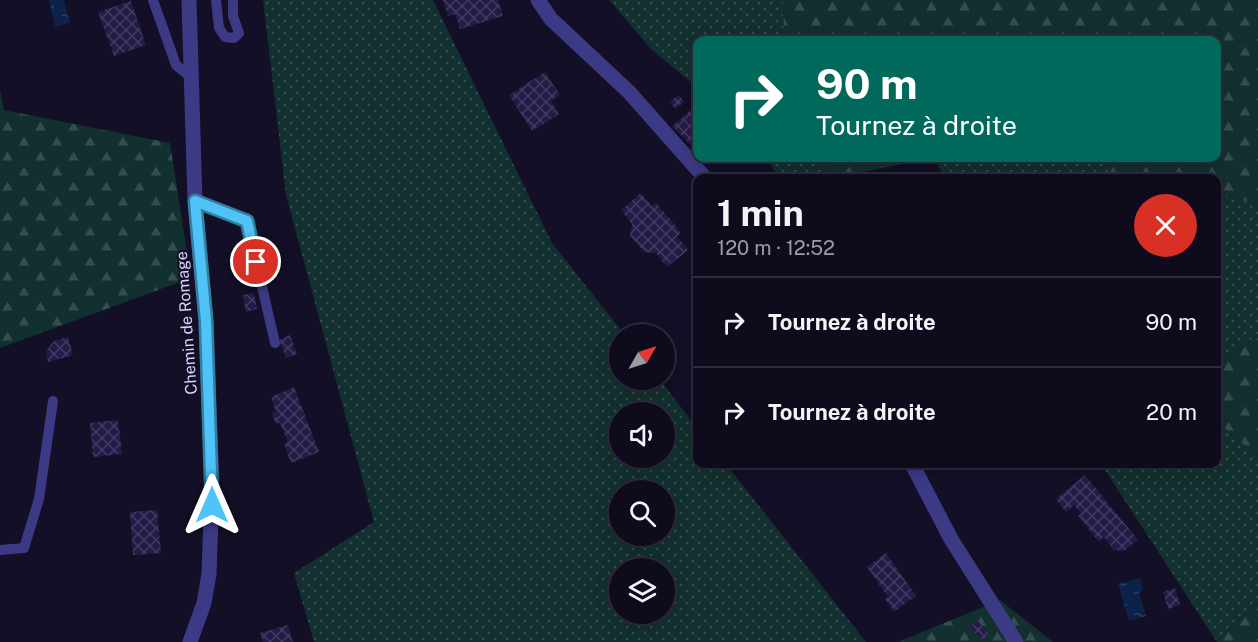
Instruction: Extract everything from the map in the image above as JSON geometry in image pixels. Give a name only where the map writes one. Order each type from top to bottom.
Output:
[{"type":"street","name":"Chemin de Romage","points":[[189,0],[195,201],[206,321],[212,487],[209,574],[204,603],[190,642]]},
{"type":"street","points":[[538,0],[551,19],[629,92],[701,174]]},
{"type":"street","points":[[914,468],[951,539],[1016,642]]},
{"type":"lane","points":[[153,0],[176,65],[192,78]]},
{"type":"lane","points":[[216,0],[219,28],[225,37],[234,38],[239,33],[233,16],[233,0]]},
{"type":"lane","points":[[195,201],[247,221],[275,343]]},
{"type":"lane","points":[[0,550],[24,548],[39,499],[53,400]]},
{"type":"green space","points":[[263,0],[433,0],[552,243],[616,324],[609,324],[609,390],[668,390],[693,423],[693,468],[729,468],[866,642],[314,642],[294,573],[374,522],[286,195]]},
{"type":"green space","points":[[609,0],[783,0],[784,36],[693,36],[693,84],[652,50]]},
{"type":"green space","points":[[783,0],[1258,0],[1258,204],[1221,193],[1221,174],[1110,174],[1112,162],[1221,162],[1221,36],[784,36]]},
{"type":"green space","points":[[0,90],[4,110],[170,143],[191,278],[0,348]]},
{"type":"green space","points":[[769,162],[823,162],[830,174],[777,174]]},
{"type":"green space","points":[[823,162],[913,162],[853,174],[830,174]]},
{"type":"green space","points":[[936,162],[1112,162],[1110,174],[943,174]]},
{"type":"green space","points":[[1221,193],[1258,204],[1258,334],[1221,364]]},
{"type":"green space","points":[[1258,334],[1258,456],[1228,432],[1221,422],[1221,364]]},
{"type":"green space","points":[[1221,422],[1228,432],[1258,456],[1258,603],[1217,642],[1104,468],[1221,468]]},
{"type":"green space","points":[[1000,600],[1053,642],[898,642]]},
{"type":"green space","points":[[1258,603],[1258,642],[1217,642]]},
{"type":"water","points":[[49,0],[64,0],[70,23],[55,27]]},
{"type":"water","points":[[1140,578],[1143,589],[1139,593],[1146,616],[1129,621],[1118,584]]},
{"type":"building","points":[[443,0],[498,0],[503,16],[460,29],[455,14],[448,16]]},
{"type":"building","points":[[131,1],[146,45],[114,56],[98,12]]},
{"type":"building","points":[[545,72],[560,95],[551,101],[559,114],[532,131],[509,95]]},
{"type":"building","points":[[679,95],[684,102],[675,109],[670,101]]},
{"type":"building","points":[[693,108],[693,147],[672,126]]},
{"type":"building","points":[[641,193],[652,206],[656,203],[669,218],[681,233],[677,236],[688,250],[667,267],[656,253],[644,252],[630,236],[632,224],[621,210]]},
{"type":"building","points":[[254,293],[257,309],[246,312],[243,295]]},
{"type":"building","points":[[290,335],[297,354],[286,358],[279,340]]},
{"type":"building","points":[[68,337],[73,355],[48,362],[46,351],[54,341]]},
{"type":"building","points":[[294,387],[319,452],[291,463],[284,444],[288,442],[280,423],[276,424],[272,413],[276,411],[271,397]]},
{"type":"building","points":[[118,420],[122,454],[93,457],[90,423]]},
{"type":"building","points":[[1085,475],[1138,540],[1124,551],[1114,550],[1104,537],[1099,542],[1078,516],[1081,514],[1074,505],[1066,512],[1056,499]]},
{"type":"building","points":[[157,510],[161,553],[133,555],[130,512]]},
{"type":"building","points":[[886,553],[916,596],[894,612],[885,599],[888,597],[867,567]]},
{"type":"building","points":[[1175,588],[1180,605],[1168,609],[1163,592]]},
{"type":"building","points":[[977,620],[989,634],[982,640],[970,627]]},
{"type":"building","points":[[288,625],[293,642],[263,642],[260,633]]},
{"type":"route","points":[[212,505],[206,321],[195,201],[247,221],[256,262]]}]
